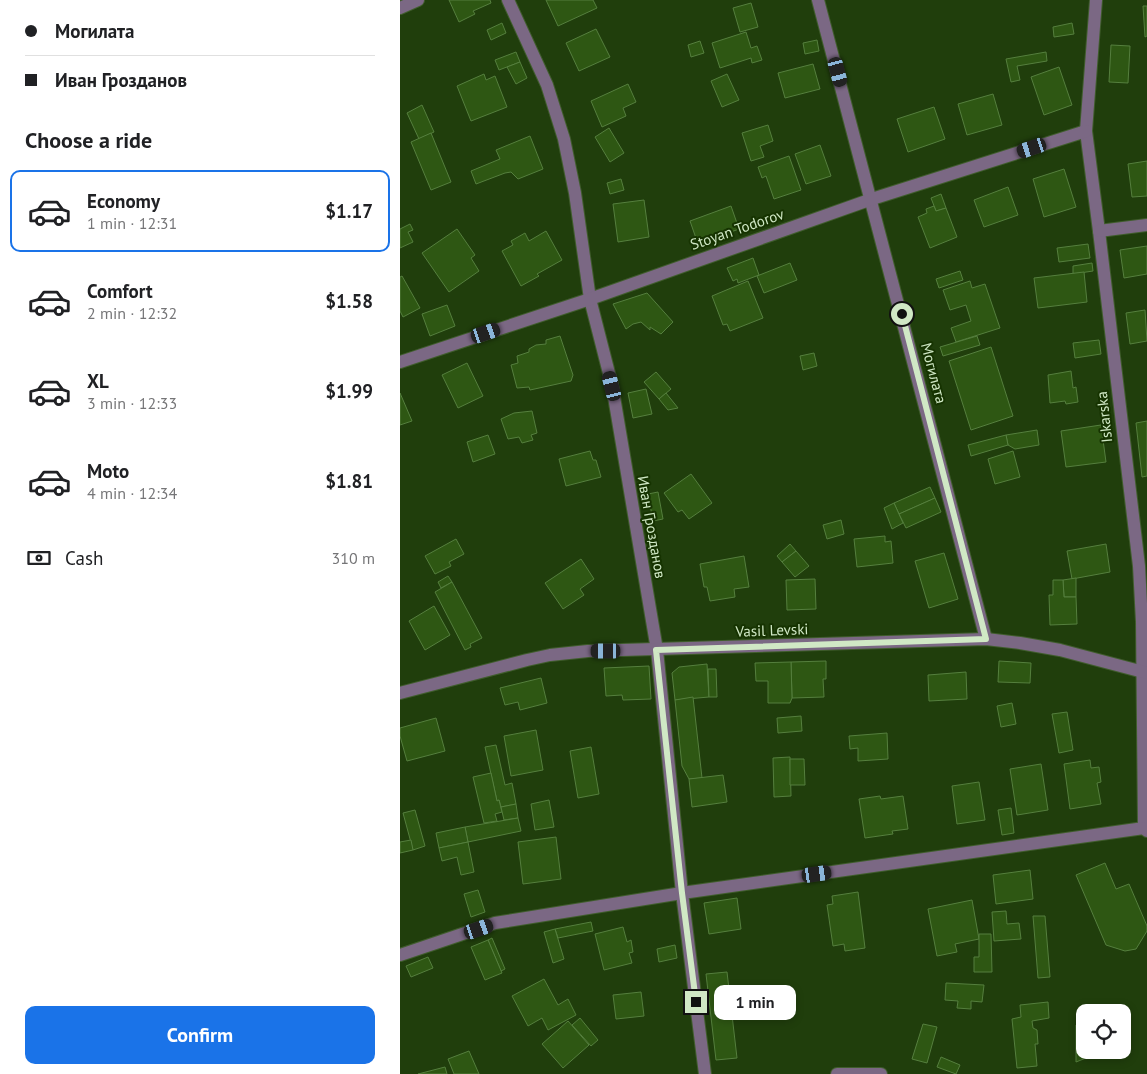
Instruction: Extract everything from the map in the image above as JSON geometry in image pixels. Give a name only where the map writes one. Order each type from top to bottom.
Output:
[{"type":"street","points":[[400,8],[418,0]]},
{"type":"street","name":"Иван Грозданов","points":[[508,0],[547,85],[564,139],[575,193],[590,299],[612,386],[656,650],[682,893],[705,1074]]},
{"type":"street","name":"Могилата","points":[[818,0],[872,199],[986,639]]},
{"type":"street","name":"Iskarska","points":[[1096,0],[1086,130],[1100,231],[1138,566],[1144,672],[1146,830]]},
{"type":"street","name":"Stoyan Todorov","points":[[400,362],[590,299],[872,199],[1086,130]]},
{"type":"street","points":[[1100,231],[1147,225]]},
{"type":"street","name":"Vasil Levski","points":[[400,693],[550,655],[588,651],[986,639],[1060,650],[1144,672]]},
{"type":"street","points":[[400,955],[495,923],[682,893],[1146,830]]},
{"type":"street","points":[[837,1074],[881,1074]]},
{"type":"building","points":[[449,0],[490,0],[491,3],[473,11],[475,14],[459,22]]},
{"type":"building","points":[[546,0],[593,0],[597,8],[558,26]]},
{"type":"building","points":[[751,3],[758,27],[740,32],[733,8]]},
{"type":"building","points":[[1143,6],[1147,6],[1147,36],[1145,37]]},
{"type":"building","points":[[502,23],[506,33],[491,40],[487,30]]},
{"type":"building","points":[[1072,23],[1074,34],[1054,37],[1053,27]]},
{"type":"building","points":[[596,29],[610,57],[579,71],[566,43]]},
{"type":"building","points":[[746,32],[751,48],[757,46],[762,60],[752,63],[751,58],[720,68],[712,43]]},
{"type":"building","points":[[817,40],[819,51],[805,54],[803,43]]},
{"type":"building","points":[[700,41],[704,53],[691,57],[688,45]]},
{"type":"building","points":[[1111,45],[1130,46],[1128,83],[1109,82]]},
{"type":"building","points":[[516,52],[520,62],[499,70],[495,60]]},
{"type":"building","points":[[1046,52],[1047,61],[1017,66],[1020,80],[1011,82],[1006,59]]},
{"type":"building","points":[[520,62],[527,78],[516,84],[507,67]]},
{"type":"building","points":[[813,64],[820,89],[785,98],[778,73]]},
{"type":"building","points":[[1059,67],[1072,105],[1044,115],[1031,77]]},
{"type":"building","points":[[484,74],[486,80],[495,76],[507,107],[471,121],[457,86]]},
{"type":"building","points":[[727,74],[739,100],[722,107],[711,81]]},
{"type":"building","points":[[628,84],[636,102],[623,108],[626,116],[602,127],[591,101]]},
{"type":"building","points":[[993,94],[1002,125],[967,135],[958,104]]},
{"type":"building","points":[[422,105],[434,132],[419,139],[407,113]]},
{"type":"building","points":[[934,107],[945,139],[908,152],[897,119]]},
{"type":"building","points":[[768,125],[773,141],[760,146],[764,157],[751,161],[742,133]]},
{"type":"building","points":[[609,128],[624,153],[610,162],[595,137]]},
{"type":"building","points":[[431,133],[451,182],[431,190],[411,142]]},
{"type":"building","points":[[530,136],[543,169],[518,179],[511,172],[505,173],[476,184],[471,171],[500,159],[496,150]]},
{"type":"building","points":[[820,145],[831,176],[806,184],[795,154]]},
{"type":"building","points":[[789,156],[801,190],[774,199],[766,176],[762,178],[758,167]]},
{"type":"building","points":[[1147,161],[1147,196],[1132,197],[1128,164]]},
{"type":"building","points":[[1064,169],[1076,207],[1044,217],[1033,179]]},
{"type":"building","points":[[621,179],[624,190],[610,194],[607,183]]},
{"type":"building","points":[[1008,187],[1018,215],[984,227],[974,200]]},
{"type":"building","points":[[941,194],[946,208],[936,211],[931,198]]},
{"type":"building","points":[[644,200],[649,237],[618,242],[613,204]]},
{"type":"building","points":[[731,206],[739,229],[698,244],[690,221]]},
{"type":"building","points":[[934,206],[936,211],[946,208],[957,237],[930,248],[918,217],[927,213],[926,209]]},
{"type":"building","points":[[410,224],[413,230],[408,232],[413,242],[400,248],[400,229]]},
{"type":"building","points":[[457,229],[475,255],[471,258],[479,271],[449,292],[422,253]]},
{"type":"building","points":[[546,231],[562,260],[537,274],[539,276],[521,286],[502,251],[513,245],[511,241],[525,233],[529,241]]},
{"type":"building","points":[[1088,244],[1090,258],[1059,262],[1057,248]]},
{"type":"building","points":[[1147,246],[1147,274],[1124,278],[1120,250]]},
{"type":"building","points":[[753,258],[759,275],[738,283],[737,279],[733,281],[727,268]]},
{"type":"building","points":[[790,263],[797,280],[764,293],[757,276]]},
{"type":"building","points":[[1092,263],[1093,271],[1073,274],[1073,266]]},
{"type":"building","points":[[960,271],[963,280],[939,288],[936,279]]},
{"type":"building","points":[[1084,272],[1087,302],[1038,308],[1034,278]]},
{"type":"building","points":[[402,276],[420,308],[403,317],[400,311],[400,277]]},
{"type":"building","points":[[748,281],[763,318],[730,331],[727,324],[723,325],[712,296]]},
{"type":"building","points":[[970,281],[972,288],[985,284],[1000,328],[956,342],[951,328],[971,321],[966,305],[950,310],[943,290]]},
{"type":"building","points":[[647,293],[673,322],[661,334],[650,327],[650,330],[641,322],[633,324],[626,329],[613,304]]},
{"type":"building","points":[[447,305],[455,326],[430,336],[422,314]]},
{"type":"building","points":[[1145,310],[1147,341],[1130,344],[1126,313]]},
{"type":"building","points":[[560,336],[573,375],[571,381],[530,390],[529,387],[517,388],[511,365],[518,363],[517,356],[529,352],[529,349],[536,345],[546,344],[546,340]]},
{"type":"building","points":[[977,336],[980,345],[943,356],[940,347]]},
{"type":"building","points":[[1099,340],[1101,354],[1075,358],[1073,343]]},
{"type":"building","points":[[991,347],[1013,416],[971,430],[949,361]]},
{"type":"building","points":[[814,353],[817,366],[803,370],[800,356]]},
{"type":"building","points":[[467,363],[483,396],[458,408],[442,375]]},
{"type":"building","points":[[1071,371],[1073,388],[1076,387],[1078,402],[1066,404],[1065,401],[1050,403],[1048,375]]},
{"type":"building","points":[[656,372],[671,389],[659,399],[644,382]]},
{"type":"building","points":[[646,389],[652,414],[633,418],[628,393]]},
{"type":"building","points":[[400,393],[412,421],[400,425]]},
{"type":"building","points":[[666,393],[678,408],[668,410],[659,399]]},
{"type":"building","points":[[532,411],[537,433],[531,435],[533,440],[522,443],[519,437],[508,439],[501,419],[514,413]]},
{"type":"building","points":[[1147,421],[1147,476],[1142,477],[1136,423]]},
{"type":"building","points":[[1101,425],[1106,462],[1066,467],[1061,431]]},
{"type":"building","points":[[1037,430],[1039,445],[1015,449],[1008,445],[1006,435]]},
{"type":"building","points":[[488,435],[495,454],[473,462],[467,442]]},
{"type":"building","points":[[1006,435],[1008,445],[971,456],[968,445]]},
{"type":"building","points":[[590,451],[593,460],[596,460],[601,477],[566,486],[559,459]]},
{"type":"building","points":[[1013,451],[1020,477],[995,484],[988,459]]},
{"type":"building","points":[[691,474],[712,503],[689,519],[682,510],[678,512],[664,493]]},
{"type":"building","points":[[930,487],[935,498],[899,514],[894,503]]},
{"type":"building","points":[[658,492],[663,519],[653,521],[648,494]]},
{"type":"building","points":[[935,498],[941,512],[906,528],[899,514]]},
{"type":"building","points":[[894,503],[903,523],[892,529],[884,508]]},
{"type":"building","points":[[841,520],[844,534],[827,539],[823,525]]},
{"type":"building","points":[[885,536],[885,542],[891,541],[893,563],[857,567],[854,539]]},
{"type":"building","points":[[456,539],[464,554],[449,562],[451,566],[435,574],[425,556]]},
{"type":"building","points":[[790,544],[796,551],[782,562],[777,556]]},
{"type":"building","points":[[1106,544],[1110,572],[1072,579],[1067,551]]},
{"type":"building","points":[[796,551],[809,566],[795,577],[782,562]]},
{"type":"building","points":[[944,553],[958,599],[929,608],[915,561]]},
{"type":"building","points":[[744,556],[749,587],[734,589],[735,597],[710,601],[707,587],[704,587],[700,564]]},
{"type":"building","points":[[581,559],[594,579],[580,589],[584,595],[563,609],[545,583]]},
{"type":"building","points":[[448,576],[452,582],[441,588],[438,582]]},
{"type":"building","points":[[1076,578],[1076,597],[1064,597],[1063,580]]},
{"type":"building","points":[[815,579],[816,609],[787,610],[786,580]]},
{"type":"building","points":[[1053,580],[1063,580],[1064,597],[1076,597],[1077,624],[1050,625],[1049,595],[1053,595]]},
{"type":"building","points":[[452,582],[482,638],[470,644],[471,647],[465,650],[435,592]]},
{"type":"building","points":[[434,606],[450,635],[425,650],[409,621]]},
{"type":"building","points":[[826,661],[826,679],[823,679],[824,697],[792,698],[791,662]]},
{"type":"building","points":[[999,661],[1031,663],[1030,683],[998,682]]},
{"type":"building","points":[[791,662],[792,698],[790,703],[768,703],[768,681],[756,681],[755,663]]},
{"type":"building","points":[[707,664],[709,697],[675,700],[672,673],[679,667]]},
{"type":"building","points":[[649,666],[651,699],[623,700],[622,695],[606,696],[604,668]]},
{"type":"building","points":[[708,669],[716,669],[717,697],[709,697]]},
{"type":"building","points":[[966,672],[967,699],[929,701],[928,675]]},
{"type":"building","points":[[541,678],[547,703],[520,710],[518,702],[505,705],[500,688]]},
{"type":"building","points":[[693,697],[702,778],[689,779],[682,766],[675,700]]},
{"type":"building","points":[[1012,703],[1016,724],[1001,727],[997,706]]},
{"type":"building","points":[[1067,712],[1073,750],[1059,753],[1052,714]]},
{"type":"building","points":[[801,716],[802,731],[778,733],[777,718]]},
{"type":"building","points":[[436,718],[445,751],[407,761],[400,736],[400,728]]},
{"type":"building","points":[[536,730],[543,770],[511,776],[504,736]]},
{"type":"building","points":[[887,733],[888,759],[858,761],[858,748],[850,749],[849,736]]},
{"type":"building","points":[[496,745],[505,785],[512,783],[516,804],[501,807],[499,800],[497,801],[485,747]]},
{"type":"building","points":[[591,747],[599,794],[578,798],[570,751]]},
{"type":"building","points":[[790,757],[791,796],[774,797],[773,758]]},
{"type":"building","points":[[790,759],[804,759],[805,785],[790,785]]},
{"type":"building","points":[[1090,760],[1091,768],[1099,767],[1101,782],[1097,783],[1101,804],[1070,809],[1064,764]]},
{"type":"building","points":[[1041,764],[1048,810],[1017,815],[1010,769]]},
{"type":"building","points":[[491,773],[497,801],[499,800],[502,812],[495,814],[497,821],[484,823],[473,777]]},
{"type":"building","points":[[723,775],[727,802],[692,807],[689,779]]},
{"type":"building","points":[[979,782],[985,820],[957,824],[952,786]]},
{"type":"building","points":[[880,796],[881,799],[903,796],[908,829],[892,831],[893,834],[865,838],[859,799]]},
{"type":"building","points":[[549,800],[554,827],[535,830],[531,804]]},
{"type":"building","points":[[516,804],[518,818],[504,820],[501,807]]},
{"type":"building","points":[[1011,808],[1014,833],[1002,835],[998,810]]},
{"type":"building","points":[[415,810],[425,846],[413,850],[403,813]]},
{"type":"building","points":[[518,818],[521,831],[468,842],[465,827]]},
{"type":"building","points":[[465,827],[468,842],[439,848],[436,833]]},
{"type":"building","points":[[556,837],[561,879],[523,884],[518,842]]},
{"type":"building","points":[[411,840],[413,850],[400,853],[400,842]]},
{"type":"building","points":[[468,842],[474,872],[461,875],[457,857],[442,861],[439,848]]},
{"type":"building","points":[[1105,863],[1116,889],[1129,884],[1147,926],[1147,931],[1136,949],[1125,951],[1106,945],[1076,875]]},
{"type":"building","points":[[1030,870],[1033,899],[996,904],[993,875]]},
{"type":"building","points":[[478,890],[485,912],[471,917],[464,894]]},
{"type":"building","points":[[858,892],[865,948],[845,951],[844,944],[833,946],[827,905],[833,904],[832,896]]},
{"type":"building","points":[[737,898],[741,929],[709,934],[704,903]]},
{"type":"building","points":[[972,900],[979,939],[955,944],[957,952],[937,956],[928,909]]},
{"type":"building","points":[[1006,911],[1007,924],[1019,923],[1021,939],[994,941],[992,912]]},
{"type":"building","points":[[1033,916],[1045,916],[1050,977],[1038,978]]},
{"type":"building","points":[[591,922],[593,931],[558,938],[555,929]]},
{"type":"building","points":[[623,927],[627,942],[631,940],[633,952],[629,953],[632,963],[604,970],[595,934]]},
{"type":"building","points":[[555,929],[564,959],[553,963],[544,932]]},
{"type":"building","points":[[979,934],[991,934],[992,972],[974,972],[974,957],[979,957]]},
{"type":"building","points":[[492,938],[505,969],[501,971],[488,940]]},
{"type":"building","points":[[488,940],[502,973],[485,980],[471,947]]},
{"type":"building","points":[[675,945],[677,958],[659,962],[657,949]]},
{"type":"building","points":[[428,957],[433,968],[411,977],[406,966]]},
{"type":"building","points":[[727,972],[737,1058],[716,1060],[706,974]]},
{"type":"building","points":[[544,979],[558,1005],[568,999],[576,1015],[548,1030],[542,1018],[528,1026],[512,996]]},
{"type":"building","points":[[946,983],[984,985],[982,1002],[971,1001],[971,1009],[957,1008],[958,1001],[945,1000]]},
{"type":"building","points":[[641,992],[644,1016],[616,1019],[613,995]]},
{"type":"building","points":[[1048,1002],[1049,1018],[1032,1021],[1033,1028],[1037,1030],[1038,1044],[1035,1044],[1037,1066],[1017,1068],[1012,1019],[1021,1017],[1020,1005]]},
{"type":"building","points":[[580,1018],[598,1040],[591,1046],[572,1025]]},
{"type":"building","points":[[568,1021],[589,1045],[563,1068],[542,1044]]},
{"type":"building","points":[[923,1024],[937,1027],[927,1063],[912,1059]]},
{"type":"building","points":[[469,1051],[479,1074],[454,1074],[448,1059]]},
{"type":"building","points":[[941,1057],[960,1065],[956,1074],[937,1067]]},
{"type":"building","points":[[445,1067],[447,1074],[418,1074]]},
{"type":"route","points":[[696,1002],[682,893],[656,650],[986,639],[902,314]]}]
